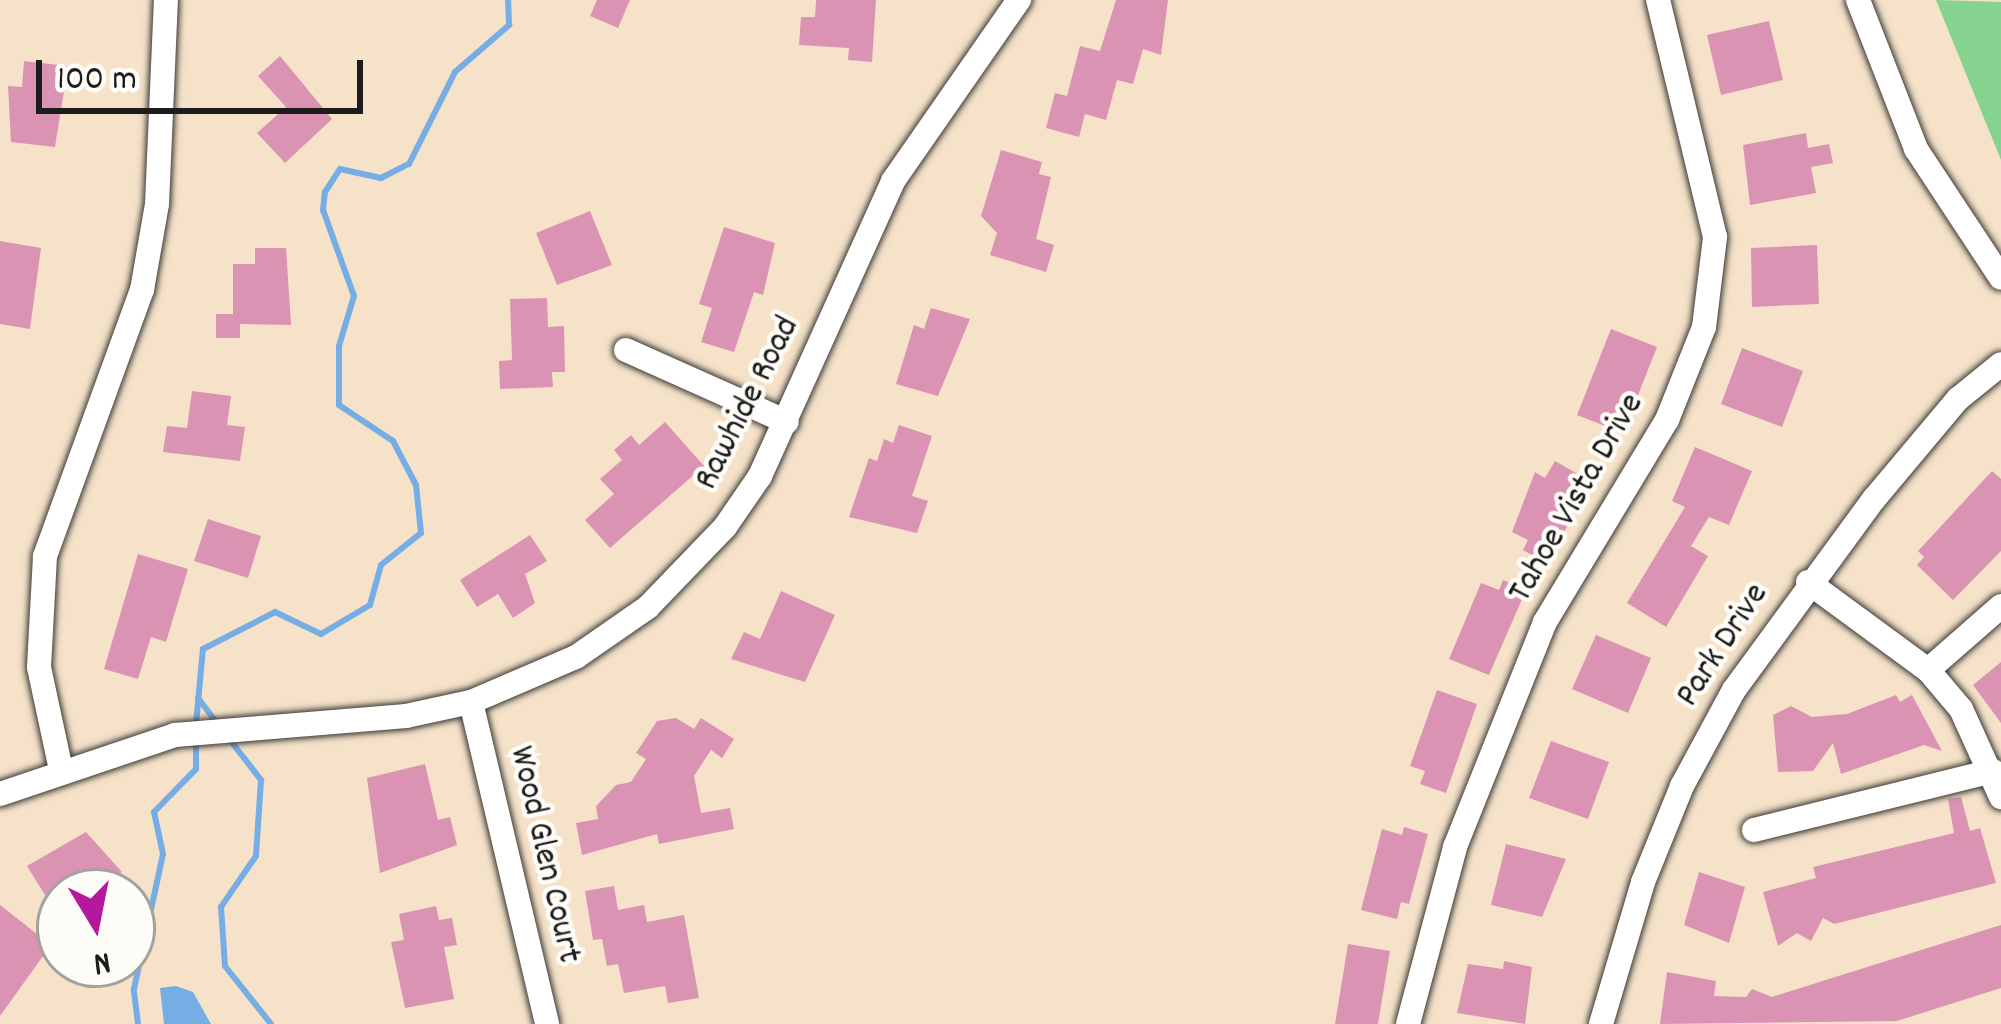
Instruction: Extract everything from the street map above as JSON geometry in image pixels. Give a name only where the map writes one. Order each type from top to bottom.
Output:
[{"type":"street","points":[[61,770],[39,667],[45,556],[142,290],[157,204],[166,0]]},
{"type":"street","name":"Rawhide Road","points":[[0,794],[175,735],[406,716],[471,701],[576,657],[648,607],[725,527],[788,422],[913,145],[1018,0]]},
{"type":"street","name":"Tahoe Vista Drive","points":[[1408,1024],[1455,847],[1545,622],[1667,420],[1704,327],[1715,237],[1658,0]]},
{"type":"street","points":[[1858,0],[1916,149],[2001,278]]},
{"type":"street","points":[[626,350],[788,422]]},
{"type":"street","name":"Park Drive","points":[[1601,1024],[1682,785],[1733,690],[1808,582],[1958,399],[2001,364]]},
{"type":"street","points":[[1808,582],[1928,670],[1961,709],[2001,796]]},
{"type":"street","points":[[1928,670],[2001,606]]},
{"type":"street","name":"Wood Glen Court","points":[[471,701],[547,1024]]},
{"type":"street","points":[[1754,830],[1993,771]]},
{"type":"green space","points":[[1936,0],[2001,2],[2001,160]]},
{"type":"water","points":[[176,986],[193,992],[211,1024],[164,1024],[160,988]]},
{"type":"building","points":[[597,0],[630,0],[618,28],[590,16]]},
{"type":"building","points":[[816,0],[876,0],[872,62],[848,60],[849,48],[799,45],[801,17],[815,17]]},
{"type":"building","points":[[1116,0],[1168,0],[1161,55],[1143,49],[1133,84],[1117,80],[1106,120],[1085,114],[1079,137],[1046,128],[1055,93],[1067,96],[1080,46],[1100,51]]},
{"type":"building","points":[[1769,21],[1783,80],[1721,95],[1707,35]]},
{"type":"building","points":[[280,56],[332,119],[285,163],[257,133],[286,107],[258,76]]},
{"type":"building","points":[[24,61],[68,66],[55,147],[11,142],[8,86],[22,87]]},
{"type":"building","points":[[1806,133],[1808,148],[1829,144],[1833,163],[1811,167],[1816,193],[1750,205],[1743,145]]},
{"type":"building","points":[[1001,150],[1042,162],[1039,174],[1051,177],[1036,239],[1054,245],[1046,272],[990,255],[997,233],[981,216]]},
{"type":"building","points":[[590,211],[612,265],[557,285],[536,233]]},
{"type":"building","points":[[724,227],[775,243],[763,295],[754,292],[734,352],[701,342],[712,308],[699,304]]},
{"type":"building","points":[[0,241],[41,248],[30,329],[0,324]]},
{"type":"building","points":[[1817,245],[1819,304],[1752,307],[1751,248]]},
{"type":"building","points":[[255,248],[286,248],[291,325],[240,324],[240,338],[216,338],[216,314],[233,314],[233,264],[255,264]]},
{"type":"building","points":[[547,298],[548,327],[564,326],[565,372],[552,372],[553,387],[500,389],[499,361],[512,360],[510,299]]},
{"type":"building","points":[[931,308],[970,319],[938,396],[896,384],[914,325],[924,329]]},
{"type":"building","points":[[1611,329],[1657,347],[1623,433],[1577,415]]},
{"type":"building","points":[[1742,348],[1803,371],[1782,427],[1721,404]]},
{"type":"building","points":[[192,391],[231,396],[227,425],[245,427],[240,461],[163,452],[167,426],[187,428]]},
{"type":"building","points":[[665,422],[704,466],[610,548],[585,520],[614,494],[600,479],[622,460],[614,450],[631,435],[639,445]]},
{"type":"building","points":[[899,425],[932,436],[912,496],[928,501],[917,533],[849,517],[869,458],[877,461],[884,439],[893,443]]},
{"type":"building","points":[[1695,447],[1752,471],[1729,525],[1709,517],[1691,546],[1708,556],[1666,627],[1627,603],[1685,507],[1672,501]]},
{"type":"building","points":[[1555,461],[1590,481],[1548,564],[1523,550],[1528,540],[1512,532],[1535,472],[1545,478]]},
{"type":"building","points":[[1992,471],[2001,479],[2001,551],[1953,600],[1917,565],[1924,557],[1918,551]]},
{"type":"building","points":[[208,519],[261,536],[248,578],[194,561]]},
{"type":"building","points":[[530,535],[547,561],[525,574],[535,603],[513,618],[498,594],[477,607],[460,580]]},
{"type":"building","points":[[138,554],[188,569],[166,642],[151,637],[138,679],[104,669]]},
{"type":"building","points":[[1503,580],[1526,590],[1489,675],[1449,659],[1481,583],[1499,590]]},
{"type":"building","points":[[781,591],[835,615],[805,682],[731,659],[744,632],[760,639]]},
{"type":"building","points":[[1596,635],[1651,658],[1628,713],[1572,689]]},
{"type":"building","points":[[2001,662],[2001,723],[1973,685]]},
{"type":"building","points":[[1437,690],[1477,704],[1446,793],[1420,784],[1425,771],[1410,766]]},
{"type":"building","points":[[1896,695],[1900,702],[1912,695],[1942,751],[1924,745],[1841,774],[1833,743],[1813,771],[1778,772],[1773,715],[1791,706],[1812,717],[1847,714]]},
{"type":"building","points":[[676,718],[694,729],[701,718],[734,739],[722,758],[711,750],[694,776],[701,813],[730,808],[734,829],[659,844],[657,834],[582,855],[576,823],[598,819],[596,806],[616,785],[631,782],[646,759],[636,753],[657,721]]},
{"type":"building","points":[[1551,741],[1609,762],[1588,819],[1529,798]]},
{"type":"building","points":[[425,764],[438,820],[450,817],[457,845],[380,873],[367,778]]},
{"type":"building","points":[[1961,797],[1970,831],[1980,828],[1996,883],[1834,924],[1823,918],[1811,941],[1797,933],[1778,946],[1763,892],[1816,878],[1813,867],[1954,833],[1948,799]]},
{"type":"building","points":[[1404,827],[1428,834],[1409,904],[1401,902],[1397,919],[1361,910],[1382,829],[1402,835]]},
{"type":"building","points":[[86,832],[118,868],[36,868],[36,880],[27,866]]},
{"type":"building","points":[[1506,844],[1566,859],[1542,917],[1491,905]]},
{"type":"building","points":[[1699,872],[1745,887],[1729,943],[1684,925]]},
{"type":"building","points":[[614,886],[618,910],[644,905],[647,922],[684,915],[699,998],[668,1003],[665,986],[624,993],[618,964],[607,966],[602,939],[593,940],[585,891]]},
{"type":"building","points":[[0,905],[36,933],[36,966],[0,1016]]},
{"type":"building","points":[[436,906],[439,920],[452,918],[457,945],[444,947],[454,999],[405,1008],[391,942],[404,940],[399,914]]},
{"type":"building","points":[[2001,925],[2001,988],[1897,1021],[1660,1024],[1667,972],[1716,981],[1714,996],[1746,997],[1752,989],[1772,997]]},
{"type":"building","points":[[1348,944],[1390,951],[1378,1024],[1335,1024]]},
{"type":"building","points":[[1504,961],[1532,967],[1525,1024],[1457,1013],[1468,964],[1503,969]]},
{"type":"waterway","points":[[196,724],[203,649],[275,612],[321,634],[370,605],[381,565],[421,533],[416,485],[393,441],[339,405],[339,346],[354,296],[323,210],[325,192],[340,169],[381,178],[409,164],[455,72],[509,25],[508,0]]},
{"type":"waterway","points":[[198,698],[219,726]]},
{"type":"waterway","points":[[227,736],[261,780],[256,856],[221,907],[225,966],[271,1024]]},
{"type":"waterway","points":[[138,1024],[134,989],[163,854],[154,812],[196,769],[196,743]]}]
